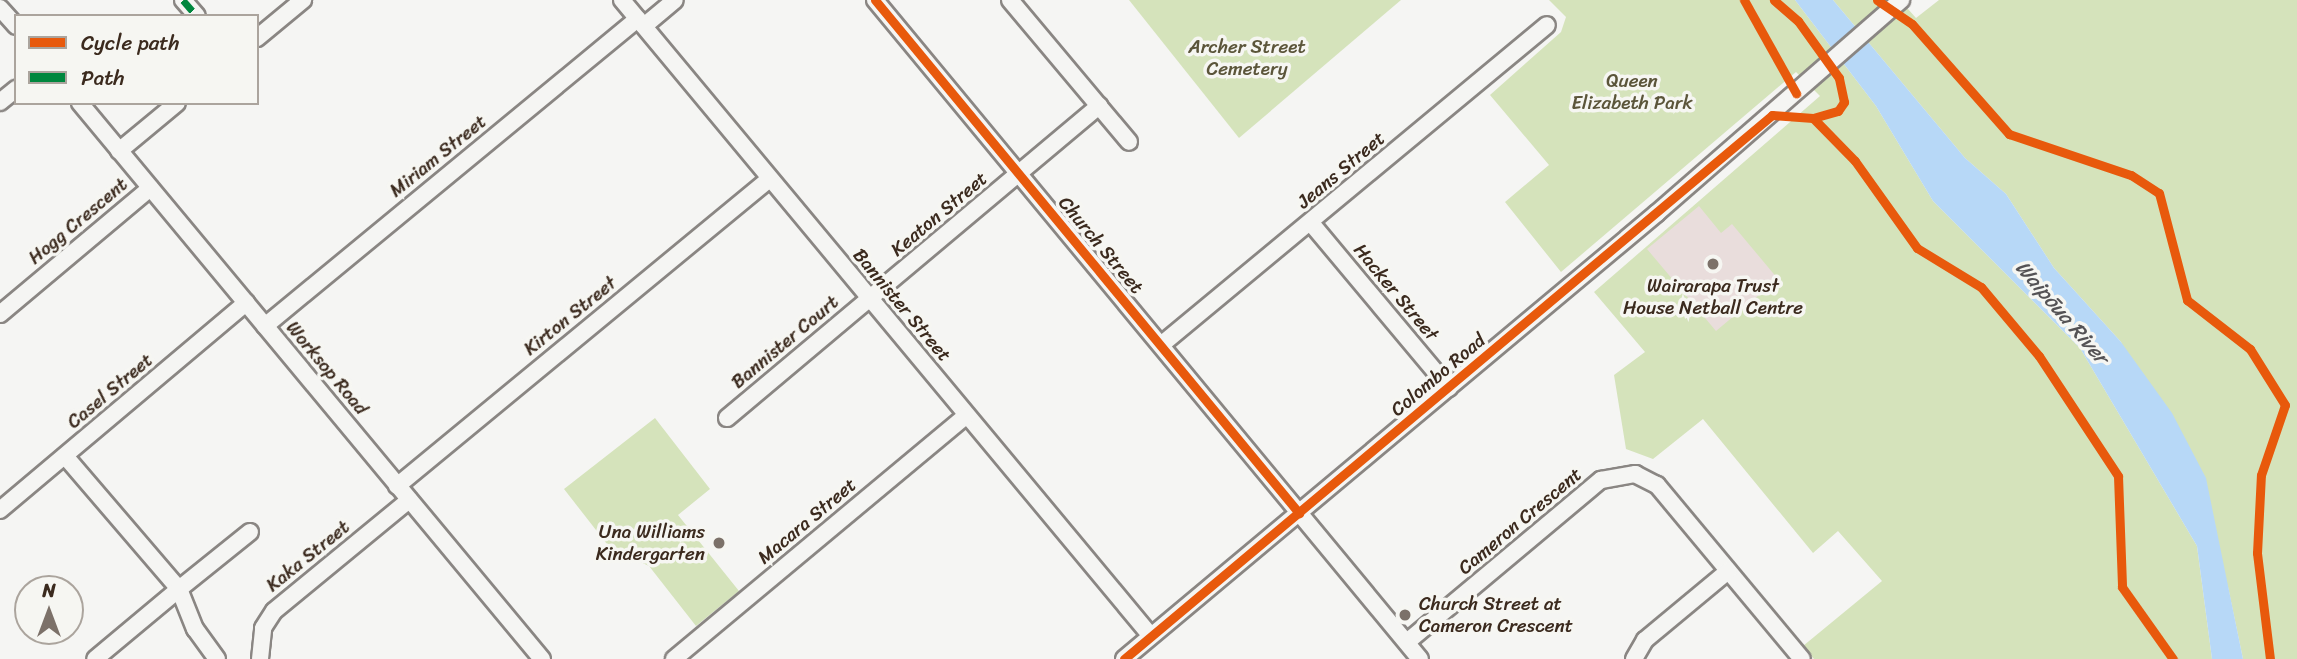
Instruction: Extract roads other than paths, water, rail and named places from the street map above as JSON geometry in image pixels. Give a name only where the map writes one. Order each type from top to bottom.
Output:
[{"type":"street","points":[[183,0],[195,14]]},
{"type":"street","points":[[259,36],[303,0]]},
{"type":"street","name":"Bannister Street","points":[[622,0],[1151,636]]},
{"type":"street","name":"Miriam Street","points":[[265,326],[641,22],[675,0]]},
{"type":"street","name":"Church Street","points":[[875,0],[1420,659]]},
{"type":"street","points":[[1010,0],[1129,142]]},
{"type":"street","name":"Colombo Road","points":[[1124,659],[1802,88],[1908,2]]},
{"type":"street","points":[[0,8],[14,24]]},
{"type":"street","name":"Jeans Street","points":[[1161,345],[1547,25]]},
{"type":"street","points":[[0,102],[14,91]]},
{"type":"street","name":"Worksop Road","points":[[82,105],[542,659]]},
{"type":"street","points":[[119,151],[175,105]]},
{"type":"street","name":"Keaton Street","points":[[869,299],[1099,106]]},
{"type":"street","name":"Kirton Street","points":[[397,486],[771,179]]},
{"type":"street","name":"Hogg Crescent","points":[[0,314],[150,188]]},
{"type":"street","name":"Hacker Street","points":[[1311,223],[1449,388]]},
{"type":"street","name":"Bannister Court","points":[[727,418],[869,299]]},
{"type":"street","name":"Casel Street","points":[[0,510],[246,303]]},
{"type":"street","name":"Macara Street","points":[[674,659],[966,416]]},
{"type":"street","points":[[65,456],[179,589],[195,629],[218,659]]},
{"type":"street","name":"Cameron Crescent","points":[[1407,642],[1601,480],[1619,473],[1637,474],[1657,485],[1802,659]]},
{"type":"street","name":"Kaka Street","points":[[260,659],[262,628],[274,611],[410,500]]},
{"type":"street","points":[[95,659],[250,532]]},
{"type":"street","points":[[1634,659],[1645,640],[1728,571]]},
{"type":"water","name":"Waipōua River","points":[[1795,0],[1833,0],[1965,158],[2006,194],[2054,268],[2121,342],[2172,413],[2206,478],[2243,659],[2212,659],[2197,546],[2080,348],[1933,201],[1876,106]]},
{"type":"place","name":"Wairarapa Trust House Netball Centre","points":[[1713,264]]},
{"type":"place","name":"Una Williams Kindergarten","points":[[719,543]]},
{"type":"place","name":"Church Street at Cameron Crescent","points":[[1405,615]]},
{"type":"park label","name":"Archer Street Cemetery","points":[[1247,58]]},
{"type":"park label","name":"Queen Elizabeth Park","points":[[1632,92]]}]
